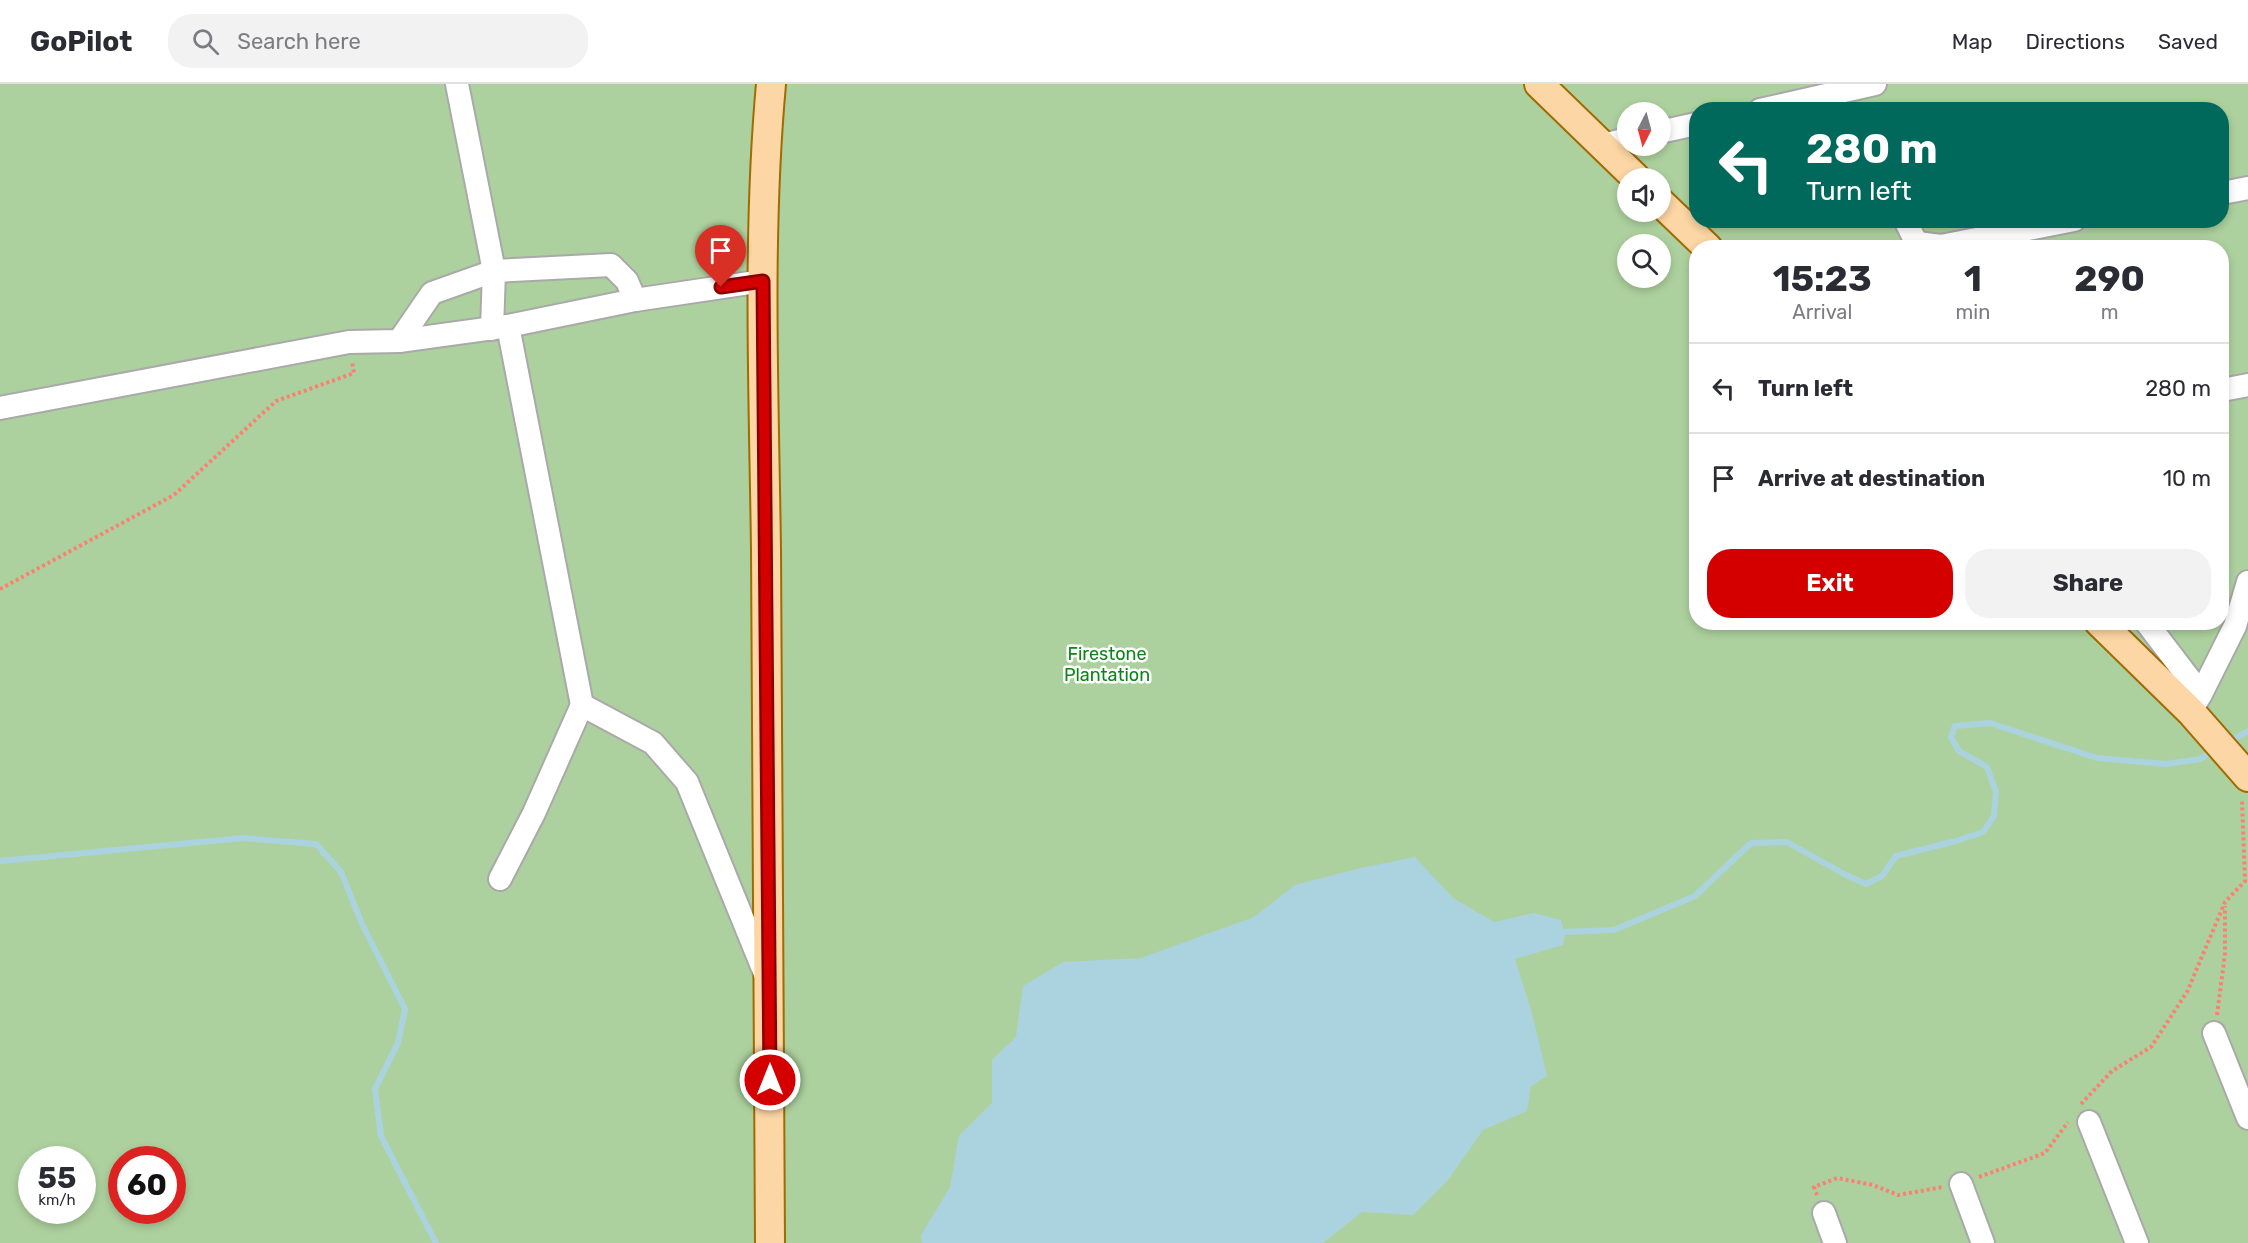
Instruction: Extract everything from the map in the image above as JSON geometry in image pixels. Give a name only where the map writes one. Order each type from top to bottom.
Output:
[{"type":"main road","points":[[770,1243],[770,987],[763,281],[766,136],[771,84]]},
{"type":"main road","points":[[1539,84],[1615,142],[1630,168]]},
{"type":"main road","points":[[1671,213],[1700,240]]},
{"type":"main road","points":[[2108,630],[2196,708],[2247,776]]},
{"type":"street","points":[[457,84],[495,271],[500,327],[582,705],[534,813],[500,879]]},
{"type":"street","points":[[1780,94],[1843,102],[1875,84]]},
{"type":"street","points":[[1671,130],[1689,126]]},
{"type":"street","points":[[2229,192],[2248,188]]},
{"type":"street","points":[[1972,240],[2033,228]]},
{"type":"street","points":[[399,341],[432,293],[495,271],[611,265],[627,281],[635,300]]},
{"type":"street","points":[[2,406],[349,342],[399,341],[500,327],[635,300],[763,281]]},
{"type":"street","points":[[2229,389],[2248,385]]},
{"type":"street","points":[[2196,708],[2235,626],[2248,582]]},
{"type":"street","points":[[2151,630],[2196,708]]},
{"type":"street","points":[[582,705],[653,743],[687,783],[770,987]]},
{"type":"street","points":[[2214,1033],[2248,1119]]},
{"type":"street","points":[[2081,1114],[2137,1243]]},
{"type":"street","points":[[1961,1184],[1983,1243]]},
{"type":"street","points":[[1824,1213],[1835,1243]]},
{"type":"path","points":[[0,589],[174,495],[276,401],[354,373],[349,342]]},
{"type":"path","points":[[1824,1213],[1814,1187],[1837,1178],[1873,1185],[1898,1195],[1961,1184],[2045,1153],[2081,1114],[2112,1071],[2151,1047],[2187,992],[2225,902],[2245,882],[2242,797],[2247,776]]},
{"type":"path","points":[[2214,1033],[2225,954],[2225,902]]},
{"type":"green space","name":"Firestone Plantation","points":[[0,84],[2248,84],[2248,1243],[0,1243]]},
{"type":"water","points":[[1415,857],[1453,898],[1494,922],[1534,913],[1561,920],[1565,935],[1563,945],[1515,959],[1532,1013],[1547,1076],[1531,1086],[1527,1111],[1483,1130],[1448,1180],[1413,1215],[1362,1212],[1323,1243],[922,1243],[921,1235],[950,1187],[959,1136],[992,1103],[992,1060],[1016,1037],[1023,986],[1063,962],[1141,958],[1254,917],[1295,885]]},
{"type":"waterway","points":[[1560,932],[1614,930],[1695,896],[1751,843],[1787,842],[1866,884],[1882,876],[1896,856],[1983,832],[1994,816],[1996,792],[1987,767],[1959,751],[1951,737],[1955,726],[1990,723],[2097,758],[2166,764],[2200,759],[2214,751]]},
{"type":"waterway","points":[[2228,743],[2248,731]]},
{"type":"waterway","points":[[0,861],[243,838],[316,844],[341,872],[362,924],[405,1009],[398,1043],[375,1089],[381,1136],[436,1243]]},
{"type":"route","points":[[721,287],[763,281],[770,1080]]}]
